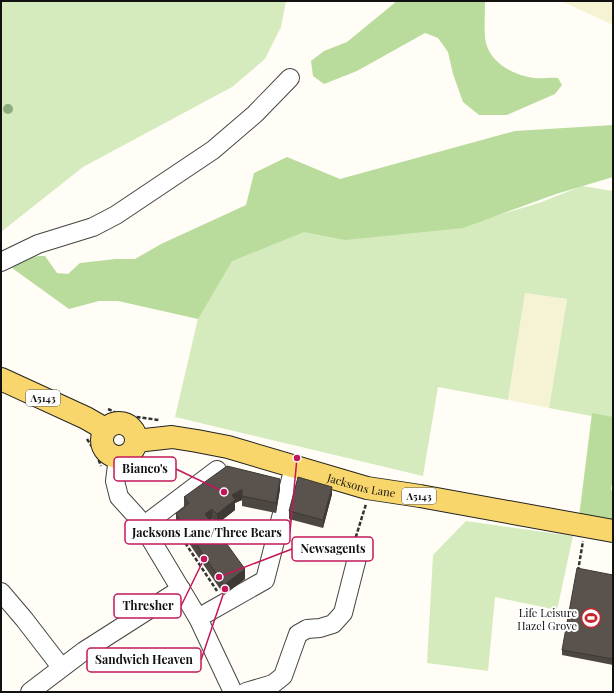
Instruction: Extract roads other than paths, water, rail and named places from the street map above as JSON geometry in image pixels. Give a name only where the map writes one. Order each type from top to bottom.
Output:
[{"type":"main road","name":"A5143","points":[[1,379],[91,420],[105,429]]},
{"type":"main road","points":[[125,423],[134,432],[136,441],[132,451],[109,463],[110,454],[104,449],[102,441],[105,429],[112,424],[125,423]]},
{"type":"main road","name":"Jacksons Lane","points":[[136,441],[172,437],[228,447],[370,488],[613,531]]},
{"type":"street","points":[[1,262],[38,244],[93,227],[116,216],[213,150],[255,114],[290,78]]},
{"type":"street","points":[[109,463],[119,497],[138,518],[198,618],[233,692]]},
{"type":"street","points":[[198,618],[265,580],[294,467]]},
{"type":"street","points":[[143,526],[217,470]]},
{"type":"street","points":[[246,692],[273,684],[283,676],[298,634],[307,629],[320,628],[333,624],[343,613],[357,558]]},
{"type":"street","points":[[30,692],[84,651],[181,589]]},
{"type":"street","points":[[1,592],[61,667]]},
{"type":"place","name":"Jacksons Lane/Three Bears","points":[[297,458]]},
{"type":"place","name":"Bianco's","points":[[224,492]]},
{"type":"place","name":"Thresher","points":[[204,559]]},
{"type":"place","name":"Newsagents","points":[[219,577]]},
{"type":"place","name":"Sandwich Heaven","points":[[225,589]]},
{"type":"place","name":"Life Leisure Hazel Grove","points":[[591,618]]}]
